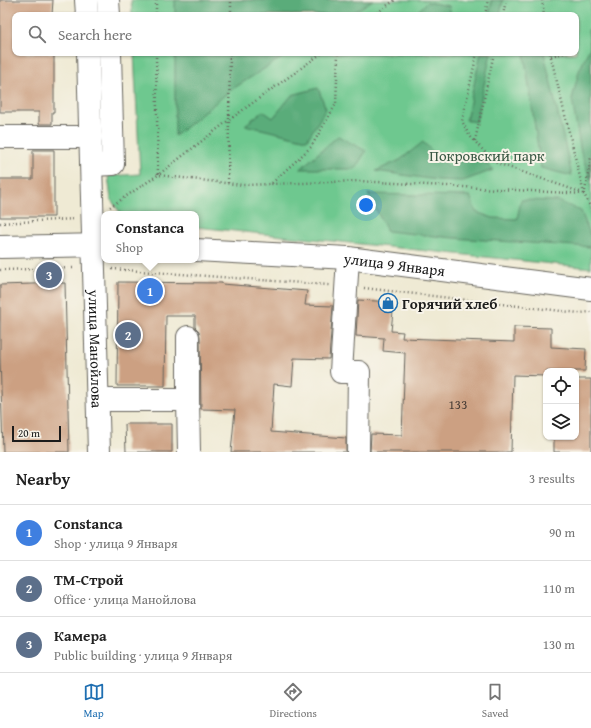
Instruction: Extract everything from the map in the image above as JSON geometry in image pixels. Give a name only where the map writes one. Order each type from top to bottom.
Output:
[{"type":"street","points":[[86,0],[87,12]]},
{"type":"street","points":[[108,0],[109,12]]},
{"type":"street","name":"улица Манойлова","points":[[88,56],[93,218],[99,244],[95,268],[99,452]]},
{"type":"street","points":[[92,165],[113,164],[110,56]]},
{"type":"street","points":[[0,136],[91,137]]},
{"type":"street","points":[[0,247],[99,244]]},
{"type":"street","name":"улица 9 Января","points":[[199,250],[348,258],[591,289]]},
{"type":"street","points":[[348,258],[341,372],[359,372],[358,452]]},
{"type":"street","points":[[188,336],[189,452]]},
{"type":"street","points":[[98,400],[188,400]]},
{"type":"path","points":[[156,0],[156,12]]},
{"type":"path","points":[[231,0],[231,12]]},
{"type":"path","points":[[378,12],[395,0]]},
{"type":"path","points":[[486,12],[488,0]]},
{"type":"path","points":[[504,12],[506,0]]},
{"type":"path","points":[[542,0],[544,12]]},
{"type":"path","points":[[156,56],[158,175]]},
{"type":"path","points":[[228,183],[230,56]]},
{"type":"path","points":[[104,211],[158,175],[229,120],[318,56]]},
{"type":"path","points":[[271,184],[311,146],[336,104],[338,56]]},
{"type":"path","points":[[476,56],[462,121],[469,135],[494,162],[584,194]]},
{"type":"path","points":[[475,142],[493,56]]},
{"type":"path","points":[[551,56],[584,194],[591,208]]},
{"type":"path","points":[[584,194],[591,157]]},
{"type":"path","points":[[158,175],[242,185],[360,181],[584,194]]},
{"type":"path","points":[[0,223],[93,218],[101,213]]},
{"type":"path","points":[[0,270],[95,268],[346,286],[579,313],[591,312]]},
{"type":"green space","name":"Покровский парк","points":[[131,0],[591,0],[591,268],[199,227],[199,211],[119,211],[111,200],[108,176],[140,174],[134,56],[579,56],[579,12],[132,12]]},
{"type":"green space","points":[[175,0],[373,0],[354,12],[175,12]]},
{"type":"green space","points":[[492,0],[503,0],[501,12],[490,12]]},
{"type":"green space","points":[[427,2],[449,6],[450,12],[417,12]]},
{"type":"green space","points":[[591,29],[591,180],[581,153],[572,99],[579,71],[590,47],[588,30]]},
{"type":"green space","points":[[175,56],[284,56],[231,90],[175,136]]},
{"type":"green space","points":[[480,56],[490,56],[476,122],[466,120]]},
{"type":"green space","points":[[524,56],[545,56],[572,176],[541,168]]},
{"type":"green space","points":[[318,88],[326,109],[307,140],[245,125],[263,111],[273,118],[292,95]]},
{"type":"green space","points":[[338,136],[366,151],[355,169],[300,169]]},
{"type":"green space","points":[[423,142],[448,166],[476,154],[493,170],[463,181],[437,180],[376,171],[400,160]]},
{"type":"green space","points":[[368,194],[470,196],[476,212],[493,218],[517,219],[521,200],[558,201],[581,211],[591,237],[591,247],[453,238],[387,231]]},
{"type":"building","points":[[0,0],[53,0],[52,12],[12,12],[12,56],[54,56],[54,112],[52,112],[52,124],[39,124],[39,112],[0,112]]},
{"type":"building","points":[[33,150],[54,150],[54,217],[0,217],[0,179],[33,179]]},
{"type":"building","points":[[118,282],[222,283],[307,291],[305,305],[333,306],[329,359],[294,358],[292,386],[274,384],[271,432],[346,438],[346,452],[231,452],[235,410],[201,409],[200,337],[199,331],[195,327],[195,316],[166,316],[165,386],[117,386]]},
{"type":"building","points":[[65,283],[69,452],[3,452],[0,356],[0,285]]},
{"type":"building","points":[[358,300],[394,302],[391,331],[403,332],[402,338],[514,342],[514,327],[551,328],[551,347],[586,349],[585,371],[579,371],[579,368],[543,368],[543,376],[513,375],[511,452],[370,452],[371,434],[402,435],[405,353],[383,351],[384,338],[356,336]]},
{"type":"building","points":[[579,379],[591,379],[591,452],[554,452],[554,440],[579,440]]},
{"type":"building","points":[[125,424],[172,424],[172,452],[126,452]]},
{"type":"place","name":"Камера","points":[[49,275]]},
{"type":"place","name":"Constanca","points":[[150,291]]},
{"type":"place","name":"Горячий хлеб","points":[[388,303]]},
{"type":"place","name":"ТМ-Строй","points":[[128,335]]}]
